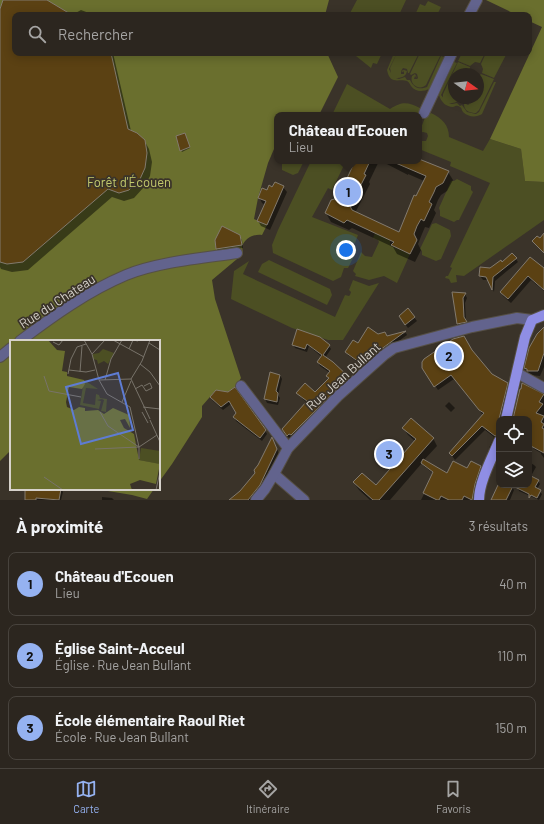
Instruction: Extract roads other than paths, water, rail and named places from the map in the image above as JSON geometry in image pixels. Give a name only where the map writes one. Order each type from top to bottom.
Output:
[{"type":"main road","points":[[507,416],[525,337],[532,320],[544,315]]},
{"type":"main road","points":[[479,500],[479,494],[496,448]]},
{"type":"street","points":[[471,12],[476,0]]},
{"type":"street","points":[[424,113],[451,56]]},
{"type":"street","name":"Rue du Chateau","points":[[21,340],[96,289],[127,275],[153,267],[237,252]]},
{"type":"street","name":"Rue Jean Bullant","points":[[256,500],[265,489],[288,448],[338,396],[394,348],[455,331],[501,321],[517,318],[532,320]]},
{"type":"street","points":[[0,357],[10,349]]},
{"type":"street","points":[[517,373],[544,388]]},
{"type":"street","points":[[241,386],[288,448]]},
{"type":"street","points":[[274,474],[304,500]]},
{"type":"place","name":"Château d'Ecouen","points":[[348,192]]},
{"type":"place","name":"Église Saint-Acceul","points":[[449,356]]},
{"type":"place","name":"École élémentaire Raoul Riet","points":[[389,454]]},
{"type":"park label","name":"Forêt d'Écouen","points":[[129,182]]}]
